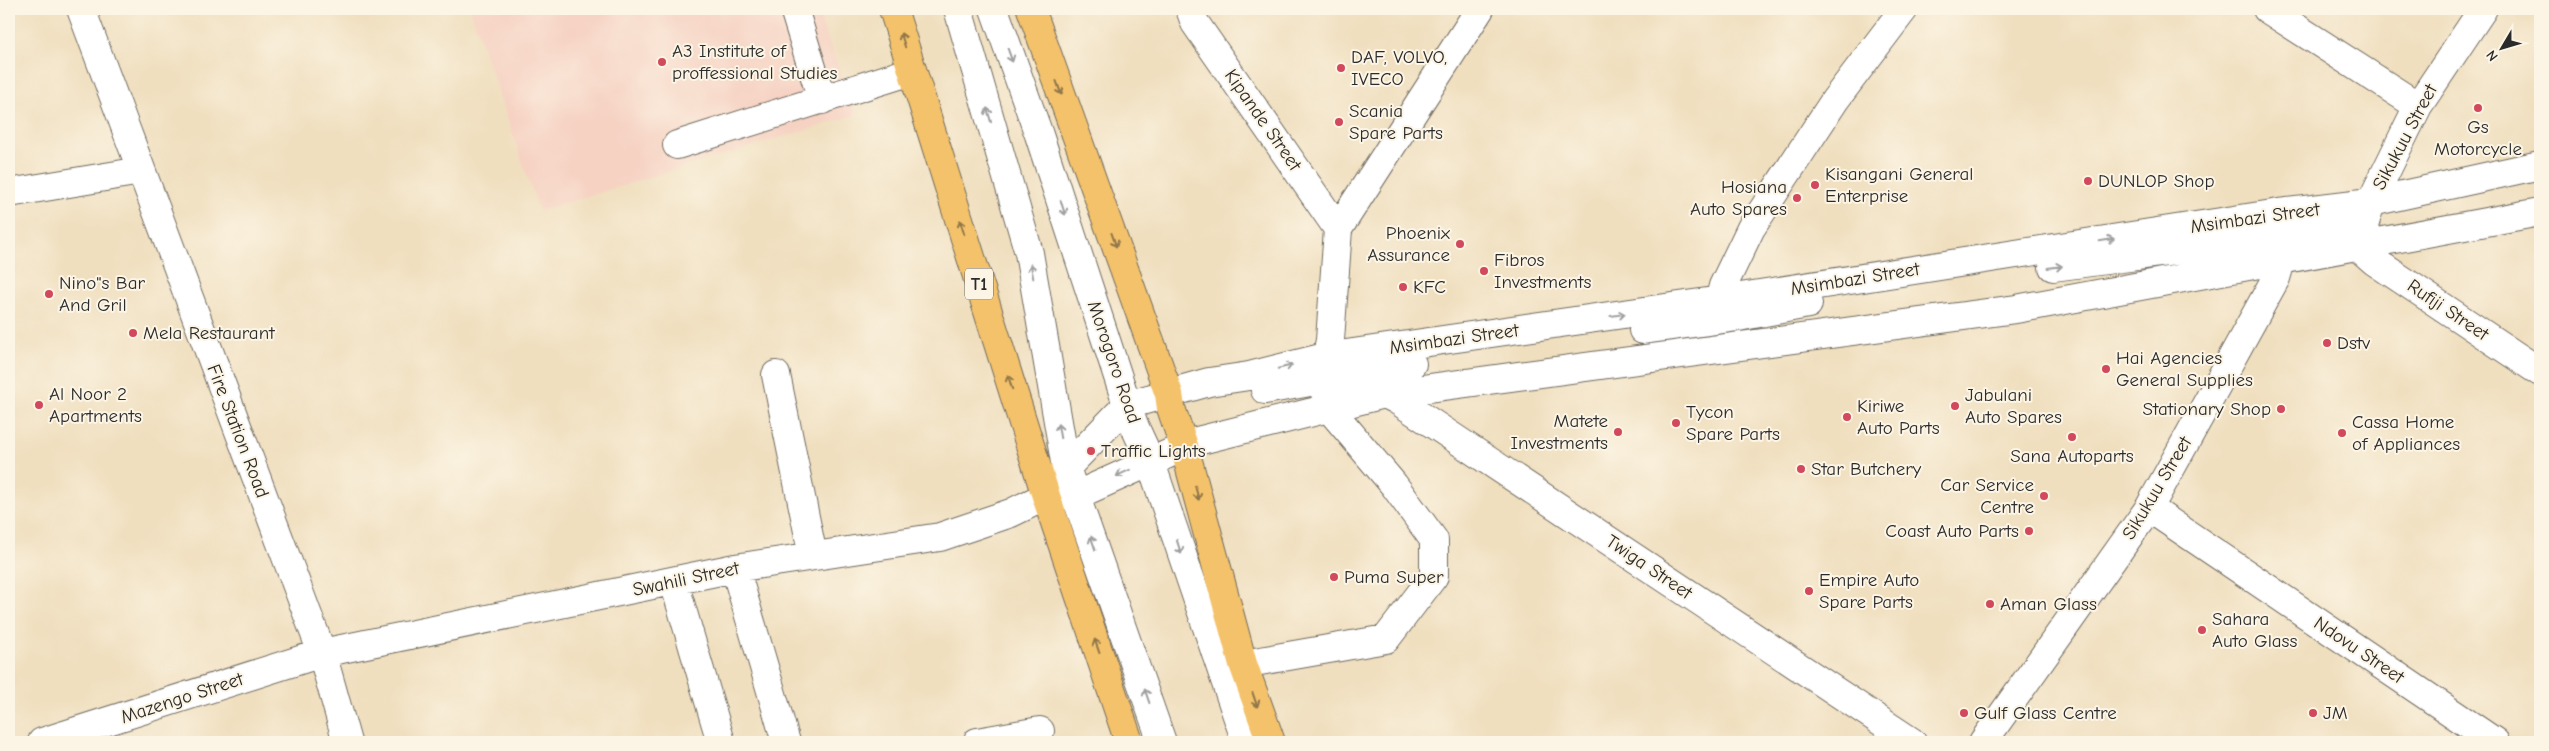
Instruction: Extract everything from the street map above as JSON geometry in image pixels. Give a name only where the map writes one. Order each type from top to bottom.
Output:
[{"type":"highway","name":"T1","points":[[893,9],[1046,496],[1130,742]]},
{"type":"highway","name":"Morogoro Road","points":[[1031,9],[1170,401],[1243,664],[1271,742]]},
{"type":"street","name":"Fire Station Road","points":[[81,9],[322,653],[347,742]]},
{"type":"street","points":[[794,9],[822,100]]},
{"type":"street","points":[[958,9],[1029,253],[1066,468],[1162,742]]},
{"type":"street","name":"Morogoro Road","points":[[994,9],[1039,135],[1130,414],[1148,456],[1246,742]]},
{"type":"street","name":"Kipande Street","points":[[1190,9],[1195,22],[1338,229]]},
{"type":"street","points":[[1243,664],[1386,639],[1434,576],[1434,540],[1325,384],[1338,229],[1480,9]]},
{"type":"street","points":[[1712,326],[1723,286],[1751,228],[1835,100],[1904,9]]},
{"type":"street","points":[[2267,9],[2418,106]]},
{"type":"street","name":"Sikukuu Street","points":[[2364,226],[2418,106],[2483,9]]},
{"type":"street","points":[[677,144],[912,71]]},
{"type":"street","name":"Msimbazi Street","points":[[2281,241],[2364,226],[2540,165]]},
{"type":"street","points":[[9,193],[141,171]]},
{"type":"street","points":[[2364,226],[2540,180]]},
{"type":"street","points":[[2364,226],[2540,197]]},
{"type":"street","name":"Msimbazi Street","points":[[1077,495],[1148,456],[1325,384],[1712,326],[2016,309],[2281,241],[2364,226],[2540,212]]},
{"type":"street","name":"Rufiji Street","points":[[2364,226],[2374,261],[2540,372]]},
{"type":"street","points":[[1325,384],[1560,353],[1712,326],[1887,290],[2281,241]]},
{"type":"street","name":"Sikukuu Street","points":[[1983,742],[2149,508],[2276,278],[2281,241]]},
{"type":"street","name":"Msimbazi Street","points":[[1130,414],[1170,401],[1209,382],[1249,376],[1325,384],[1385,394],[1712,326]]},
{"type":"street","points":[[776,375],[813,556]]},
{"type":"street","name":"Twiga Street","points":[[1385,394],[1411,408],[1912,742]]},
{"type":"street","points":[[1046,496],[1066,468],[1130,414]]},
{"type":"street","points":[[1077,495],[1112,441],[1124,428],[1130,414]]},
{"type":"street","points":[[1046,496],[1077,495]]},
{"type":"street","name":"Swahili Street","points":[[322,653],[674,582],[734,568],[940,536],[1010,513],[1046,496]]},
{"type":"street","name":"Ndovu Street","points":[[2149,508],[2495,742]]},
{"type":"street","points":[[734,568],[786,742]]},
{"type":"street","points":[[674,582],[721,742]]},
{"type":"street","name":"Mazengo Street","points":[[42,742],[322,653]]},
{"type":"street","points":[[977,742],[1040,731]]},
{"type":"shaded area","name":"A3 Institute of proffessional Studies","points":[[470,9],[817,9],[856,115],[539,211]]},
{"type":"place","name":"A3 Institute of proffessional Studies","points":[[662,62]]},
{"type":"place","name":"DAF, VOLVO, IVECO","points":[[1341,68]]},
{"type":"place","name":"Gs Motorcycle","points":[[2478,108]]},
{"type":"place","name":"Scania Spare Parts","points":[[1339,122]]},
{"type":"place","name":"DUNLOP Shop","points":[[2088,181]]},
{"type":"place","name":"Kisangani General Enterprise","points":[[1815,185]]},
{"type":"place","name":"Hosiana Auto Spares","points":[[1797,198]]},
{"type":"place","name":"Phoenix Assurance","points":[[1460,244]]},
{"type":"place","name":"Fibros Investments","points":[[1484,271]]},
{"type":"place","name":"KFC","points":[[1403,287]]},
{"type":"place","name":"Nino\"s Bar And Gril","points":[[49,294]]},
{"type":"place","name":"Mela Restaurant","points":[[133,333]]},
{"type":"place","name":"Dstv","points":[[2327,343]]},
{"type":"place","name":"Hai Agencies General Supplies","points":[[2106,369]]},
{"type":"place","name":"Al Noor 2 Apartments","points":[[39,405]]},
{"type":"place","name":"Jabulani Auto Spares","points":[[1955,406]]},
{"type":"place","name":"Stationary Shop","points":[[2281,409]]},
{"type":"place","name":"Kiriwe Auto Parts","points":[[1847,417]]},
{"type":"place","name":"Tycon Spare Parts","points":[[1676,423]]},
{"type":"place","name":"Matete Investments","points":[[1618,432]]},
{"type":"place","name":"Cassa Home of Appliances","points":[[2342,433]]},
{"type":"place","name":"Sana Autoparts","points":[[2072,437]]},
{"type":"place","name":"Traffic Lights","points":[[1091,451]]},
{"type":"place","name":"Star Butchery","points":[[1801,469]]},
{"type":"place","name":"Car Service Centre","points":[[2044,496]]},
{"type":"place","name":"Coast Auto Parts","points":[[2029,531]]},
{"type":"place","name":"Puma Super","points":[[1334,577]]},
{"type":"place","name":"Empire Auto Spare Parts","points":[[1809,591]]},
{"type":"place","name":"Aman Glass","points":[[1990,604]]},
{"type":"place","name":"Sahara Auto Glass","points":[[2202,630]]},
{"type":"place","name":"Gulf Glass Centre","points":[[1964,713]]},
{"type":"place","name":"JM","points":[[2313,713]]}]
